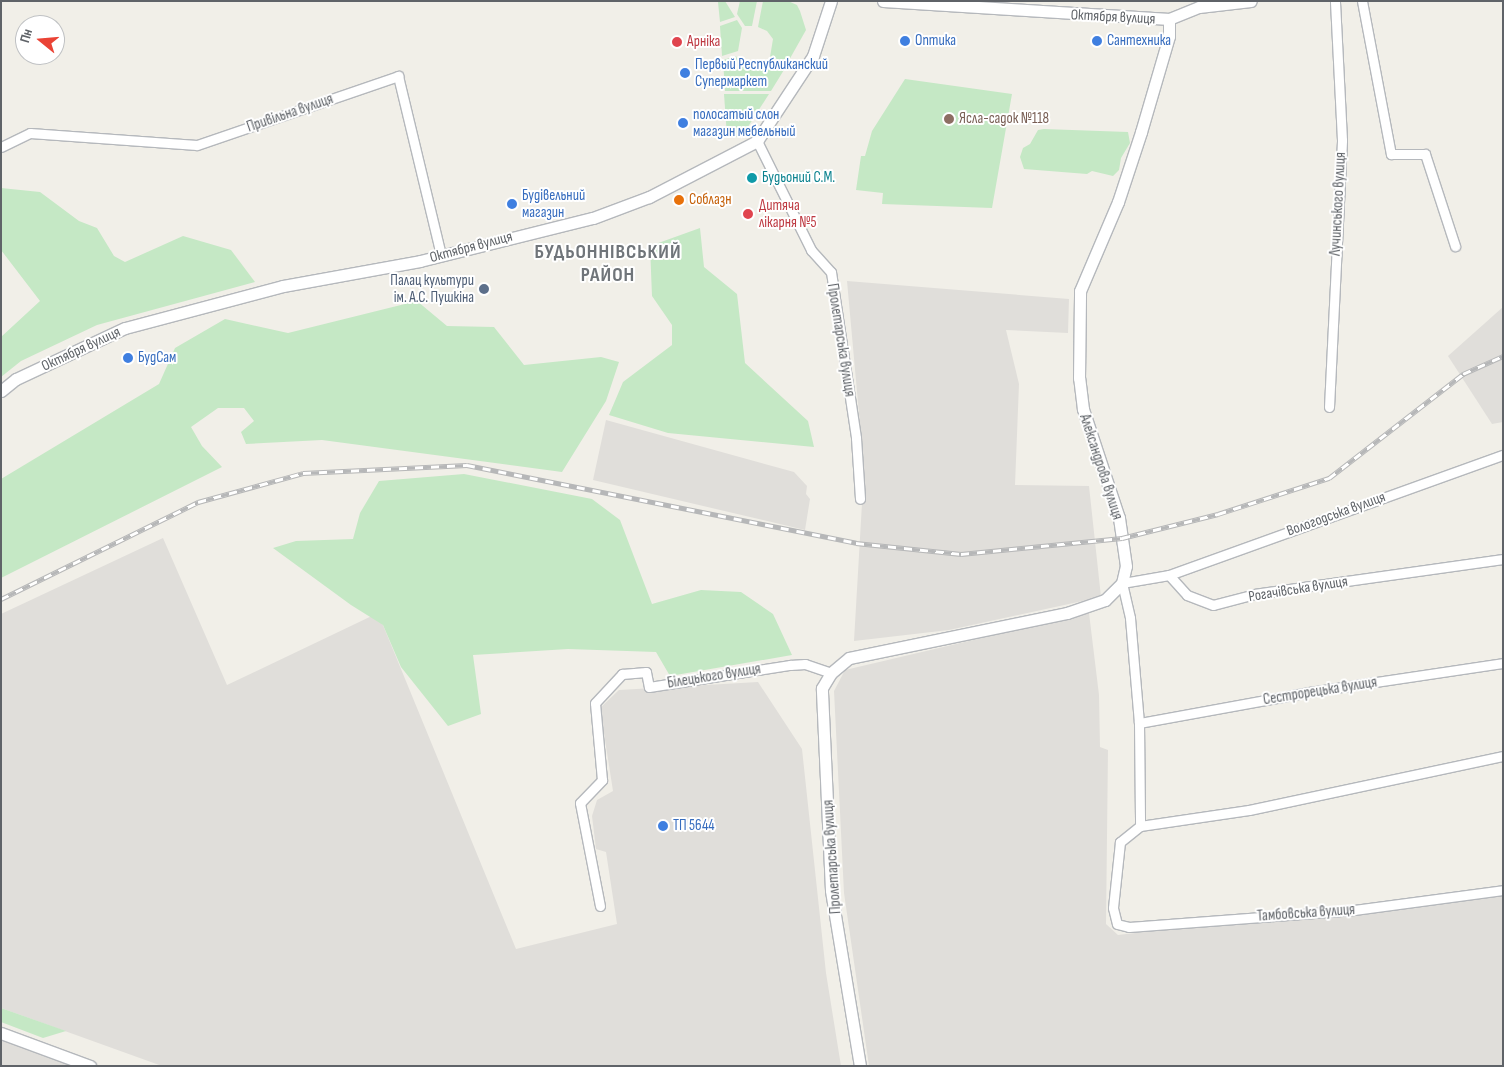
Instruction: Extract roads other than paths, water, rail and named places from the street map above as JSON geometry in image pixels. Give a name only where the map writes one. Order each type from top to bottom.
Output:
[{"type":"street","name":"Октября вулиця","points":[[1,391],[16,378],[124,328],[283,286],[441,255],[592,218],[634,203],[757,141],[813,56],[831,1]]},
{"type":"street","name":"Октября вулиця","points":[[883,1],[1169,19],[1199,7],[1250,1]]},
{"type":"street","name":"Лучинського вулиця","points":[[1329,407],[1342,140],[1335,1]]},
{"type":"street","points":[[1362,1],[1391,154],[1425,154],[1455,246]]},
{"type":"street","name":"Александрова вулиця","points":[[1140,826],[1139,723],[1130,618],[1122,583],[1126,566],[1119,518],[1083,409],[1079,378],[1080,291],[1118,202],[1142,132],[1169,36],[1169,19]]},
{"type":"street","name":"Привільна вулиця","points":[[1,147],[30,133],[197,145],[398,76],[441,255]]},
{"type":"street","name":"Пролетарська вулиця","points":[[757,141],[811,250],[831,272],[856,438],[860,499]]},
{"type":"street","name":"Вологодська вулиця","points":[[1169,574],[1503,455]]},
{"type":"street","name":"Рогачівська вулиця","points":[[1169,574],[1188,595],[1213,605],[1255,594],[1503,559]]},
{"type":"street","points":[[1122,583],[1169,574]]},
{"type":"street","name":"Пролетарська вулиця","points":[[860,1066],[832,890],[822,688],[831,673],[849,658],[1067,613],[1105,600],[1122,583]]},
{"type":"street","name":"Сестрорецька вулиця","points":[[1139,723],[1309,692],[1503,663]]},
{"type":"street","name":"Білецького вулиця","points":[[600,906],[580,804],[602,780],[595,703],[622,674],[646,672],[649,687],[790,665],[805,664],[831,673]]},
{"type":"street","points":[[1140,826],[1249,810],[1503,756]]},
{"type":"street","name":"Тамбовська вулиця","points":[[1140,826],[1124,836],[1120,842],[1114,918],[1117,924],[1129,927],[1354,910],[1503,890]]},
{"type":"street","points":[[1,1032],[90,1066]]},
{"type":"railway","points":[[1,599],[198,502],[303,473],[467,465],[856,543],[961,554],[1122,538],[1218,514],[1329,478],[1463,374],[1503,356]]},
{"type":"place","name":"Оптика","points":[[905,41]]},
{"type":"place","name":"Сантехника","points":[[1097,41]]},
{"type":"place","name":"Арніка","points":[[677,42]]},
{"type":"place","name":"Первый Республиканский Супермаркет","points":[[685,73]]},
{"type":"place","name":"Ясла-садок №118","points":[[949,119]]},
{"type":"place","name":"полосатый слон магазин мебельный","points":[[683,123]]},
{"type":"place","name":"Будьоний С.М.","points":[[752,178]]},
{"type":"place","name":"Соблазн","points":[[679,200]]},
{"type":"place","name":"Будівельний магазин","points":[[512,204]]},
{"type":"place","name":"Дитяча лікарня №5","points":[[748,214]]},
{"type":"place","name":"Палац культури ім. А.С. Пушкіна","points":[[484,289]]},
{"type":"place","name":"БудСам","points":[[128,358]]},
{"type":"place","name":"ТП 5644","points":[[663,826]]},
{"type":"district","name":"БУДЬОННІВСЬКИЙ РАЙОН","points":[[608,264]]}]
